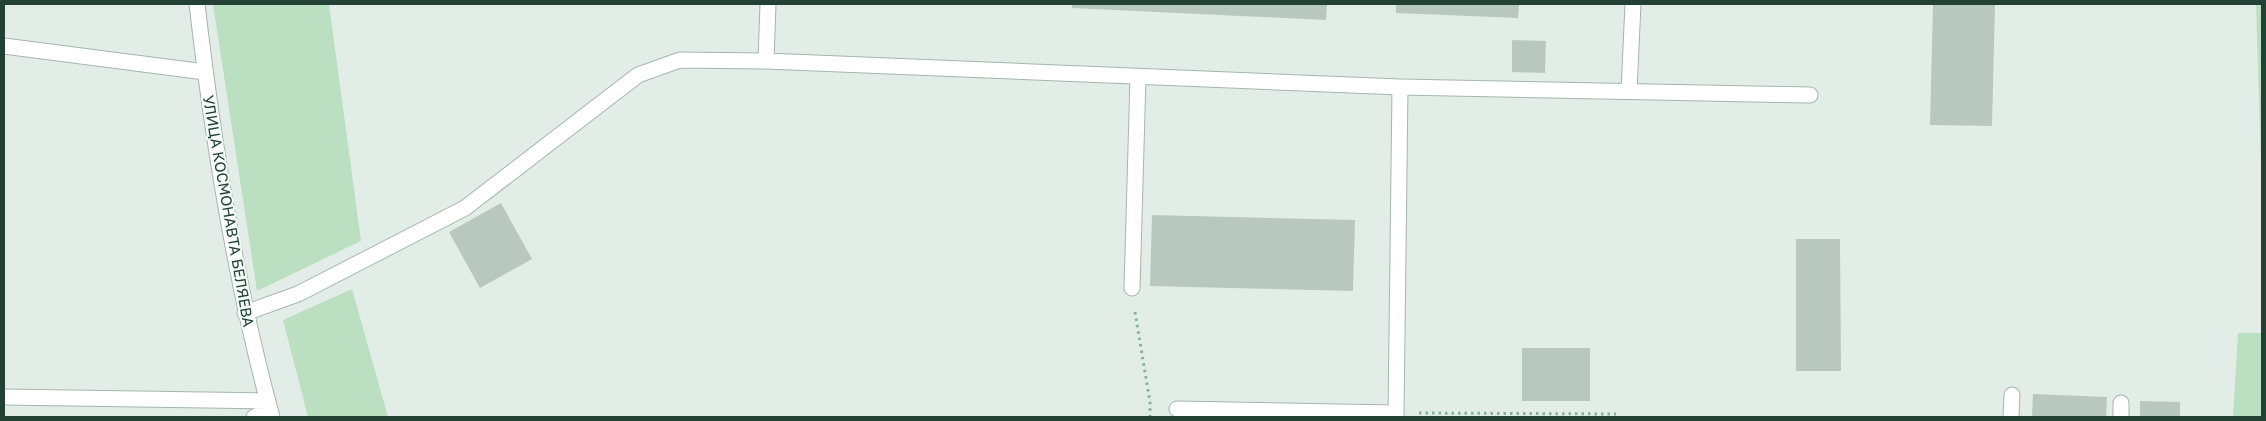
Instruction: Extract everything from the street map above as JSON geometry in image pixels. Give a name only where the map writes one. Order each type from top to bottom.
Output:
[{"type":"street","name":"УЛИЦА КОСМОНАВТА БЕЛЯЕВА","points":[[197,4],[212,128],[246,313],[270,409]]},
{"type":"street","points":[[766,61],[768,4]]},
{"type":"street","points":[[1629,91],[1633,4]]},
{"type":"street","points":[[4,46],[205,72]]},
{"type":"street","points":[[246,313],[298,294],[465,208],[638,75],[680,60],[766,61],[1400,87],[1810,95]]},
{"type":"street","points":[[1132,288],[1138,76]]},
{"type":"street","points":[[1177,410],[1396,415],[1400,87]]},
{"type":"street","points":[[2011,417],[2012,395]]},
{"type":"street","points":[[4,397],[270,409]]},
{"type":"street","points":[[254,417],[270,409]]},
{"type":"path","points":[[1132,288],[1150,402],[1150,417]]},
{"type":"path","points":[[1396,415],[1616,414]]},
{"type":"green space","points":[[213,4],[329,4],[361,241],[257,291]]},
{"type":"green space","points":[[2256,4],[2262,4],[2262,195]]},
{"type":"green space","points":[[352,289],[388,417],[308,417],[283,320]]},
{"type":"green space","points":[[2238,333],[2262,333],[2262,417],[2233,417]]},
{"type":"building","points":[[1072,4],[1327,4],[1326,20],[1072,8]]},
{"type":"building","points":[[1396,4],[1519,4],[1518,18],[1396,13]]},
{"type":"building","points":[[1933,4],[1995,4],[1992,126],[1930,125]]},
{"type":"building","points":[[1512,40],[1546,41],[1545,73],[1512,72]]},
{"type":"building","points":[[501,203],[532,259],[480,288],[449,232]]},
{"type":"building","points":[[1152,215],[1355,220],[1353,291],[1150,286]]},
{"type":"building","points":[[1796,239],[1840,239],[1841,371],[1796,371]]},
{"type":"building","points":[[1522,348],[1590,348],[1590,401],[1522,401]]},
{"type":"building","points":[[2033,394],[2107,397],[2106,417],[2032,417]]},
{"type":"building","points":[[2140,401],[2180,402],[2180,417],[2140,417]]}]
